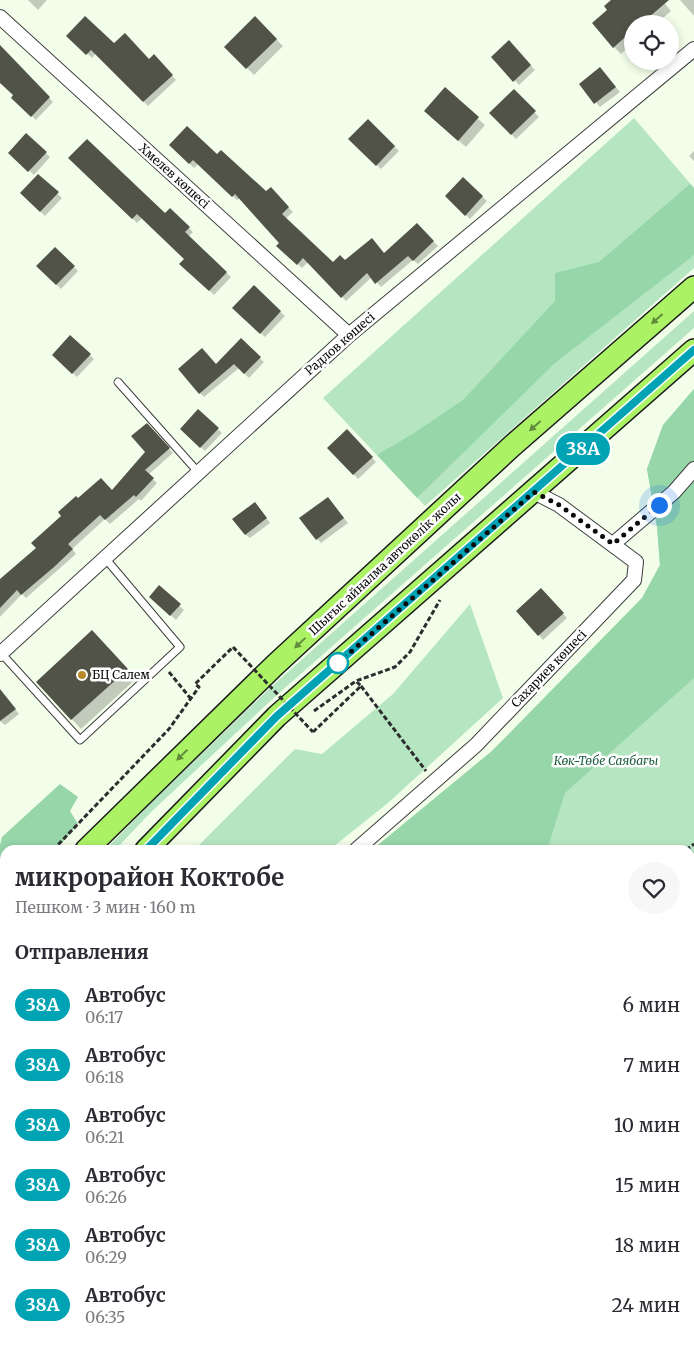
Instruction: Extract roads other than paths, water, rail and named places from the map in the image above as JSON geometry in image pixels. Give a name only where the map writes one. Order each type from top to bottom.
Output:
[{"type":"main road","name":"Шығыс айналма автокөлік жолы","points":[[91,845],[297,645],[512,446],[694,287]]},
{"type":"main road","points":[[151,845],[277,716],[694,350]]},
{"type":"street","name":"Хмелев көшесі","points":[[0,17],[349,335]]},
{"type":"street","name":"Радлов көшесі","points":[[0,654],[349,335],[694,49]]},
{"type":"street","points":[[613,544],[674,492],[694,469]]},
{"type":"street","name":"Сахариев көшесі","points":[[362,845],[476,745],[634,580],[636,562],[559,505],[534,492]]},
{"type":"lane","points":[[118,382],[198,472]]},
{"type":"lane","points":[[0,654],[80,740],[180,647],[104,558]]},
{"type":"place","name":"БЦ Салем","points":[[82,675]]},
{"type":"park label","name":"Көк-Төбе Саябағы","points":[[606,761]]}]
